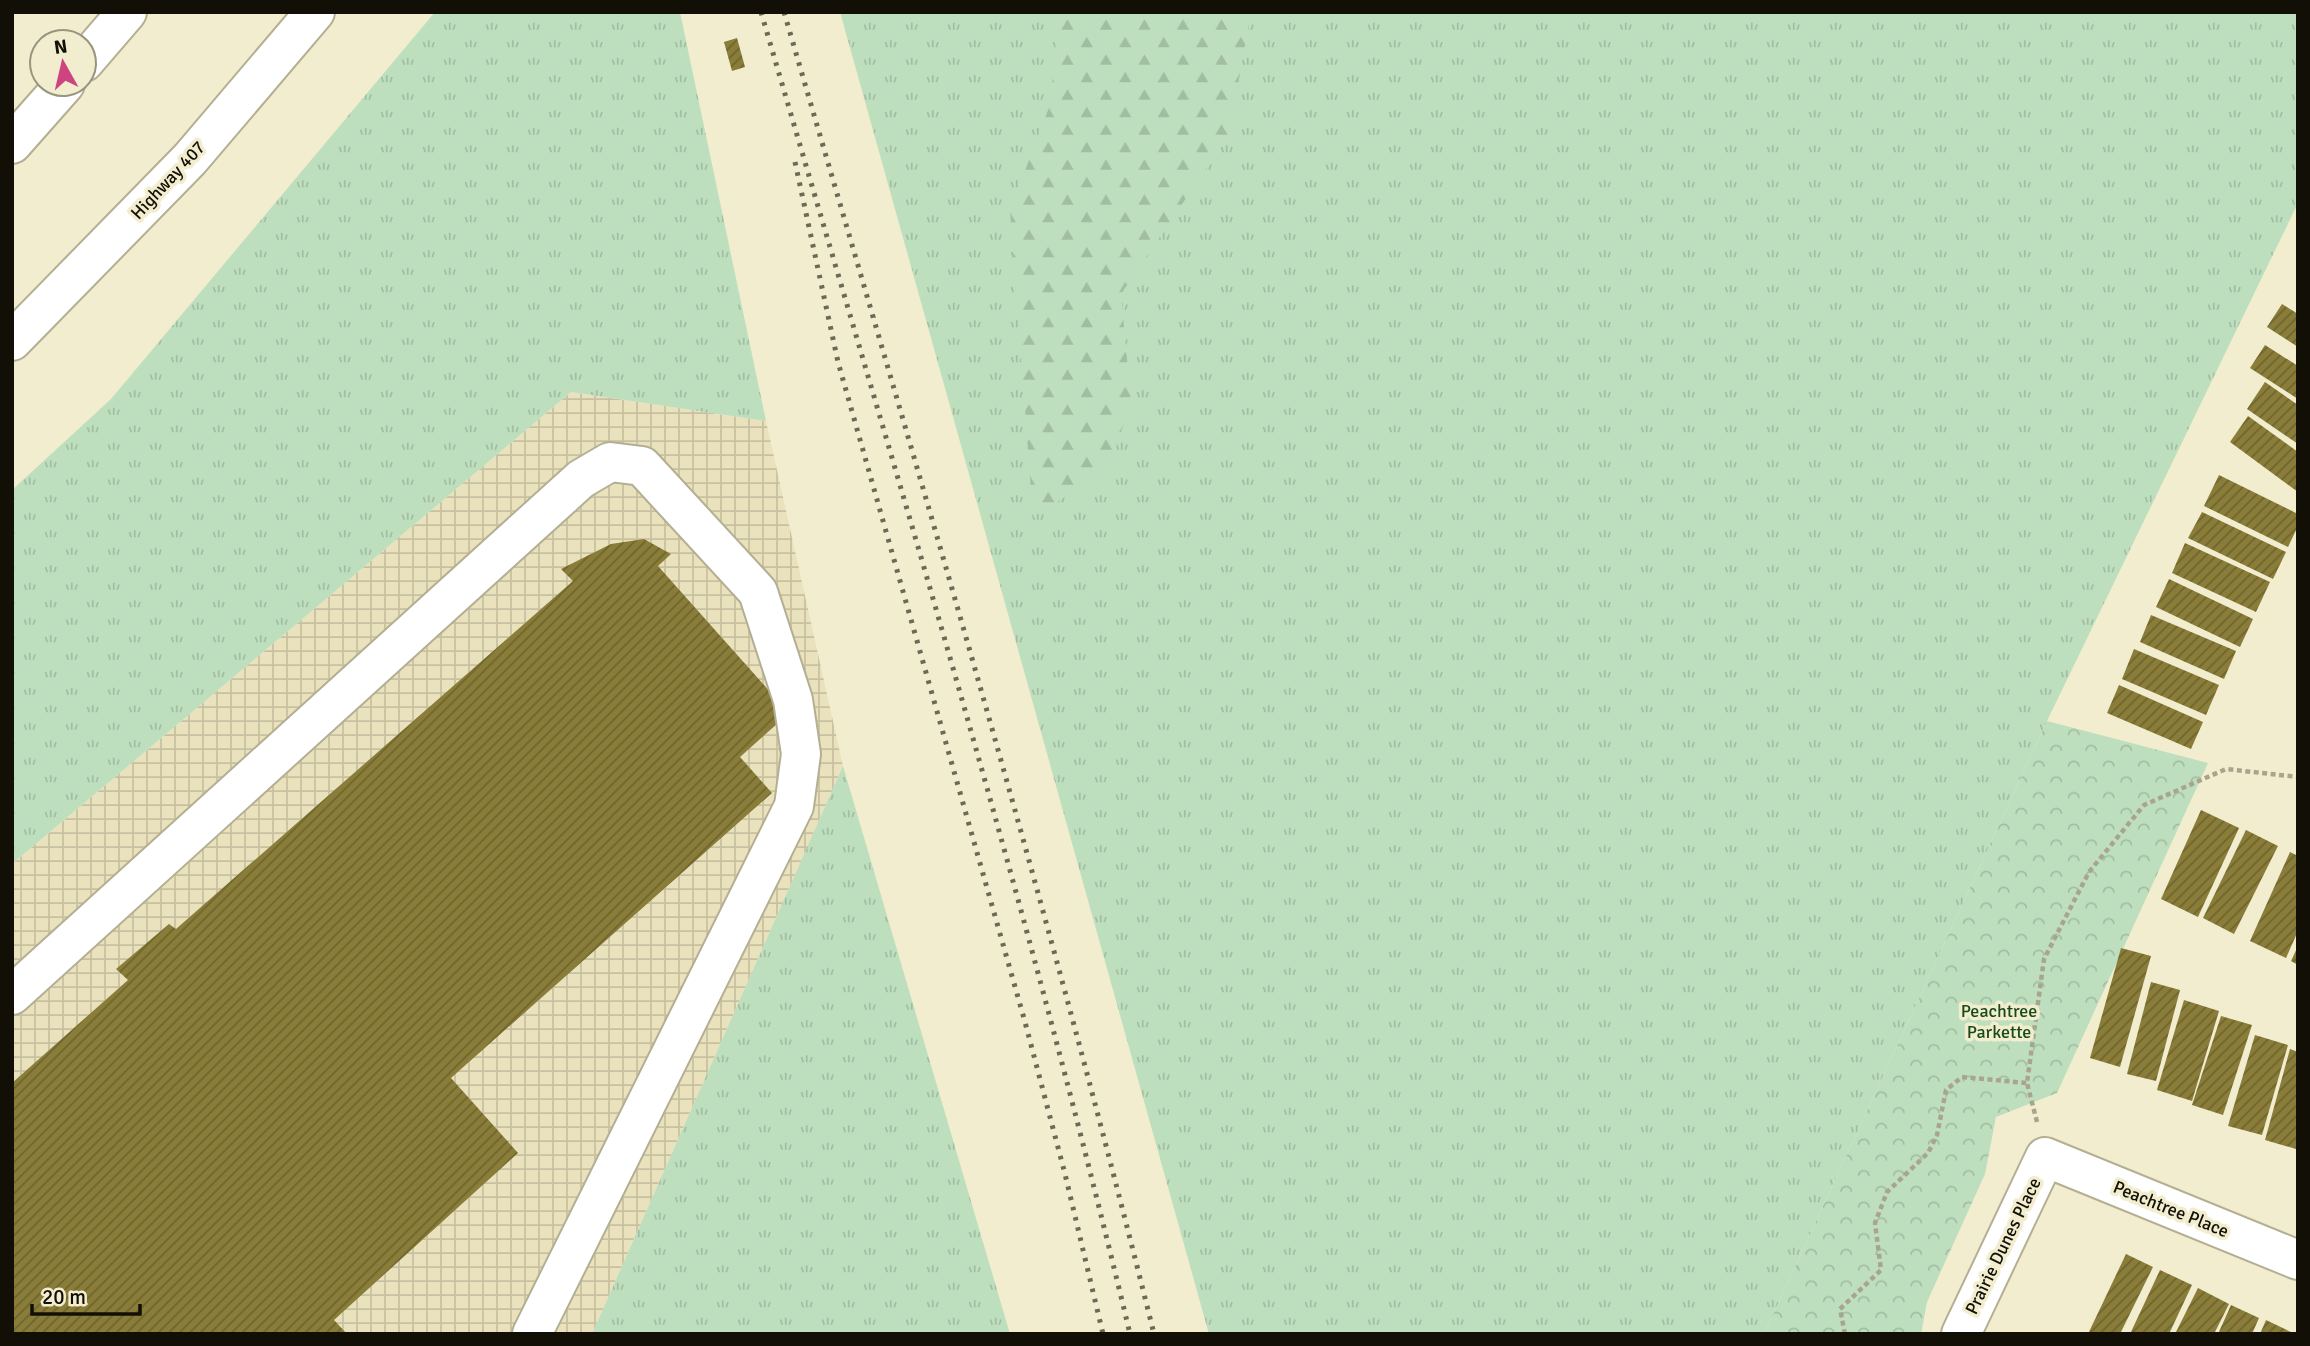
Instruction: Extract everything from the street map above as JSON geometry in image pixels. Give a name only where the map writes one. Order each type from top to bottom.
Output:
[{"type":"main road","points":[[98,46],[127,12]]},
{"type":"main road","name":"Highway 407","points":[[12,341],[190,159],[315,12]]},
{"type":"main road","points":[[12,144],[53,98]]},
{"type":"main road","points":[[12,995],[581,479],[610,462],[642,466],[758,592],[793,700],[801,754],[794,806],[532,1334]]},
{"type":"main road","name":"Peachtree Place","points":[[2045,1157],[2298,1260]]},
{"type":"main road","name":"Prairie Dunes Place","points":[[1961,1334],[2045,1157]]},
{"type":"path","points":[[2045,1157],[2027,1083],[2044,959],[2089,872],[2144,805],[2226,769],[2298,777]]},
{"type":"path","points":[[1844,1334],[1840,1309],[1881,1270],[1875,1223],[1887,1192],[1928,1153],[1937,1135],[1946,1090],[1962,1077],[2027,1083]]},
{"type":"shaded area","points":[[571,392],[766,421],[843,766],[592,1334],[12,1334],[12,864]]},
{"type":"green space","points":[[435,12],[680,12],[766,421],[571,392],[12,864],[12,490],[111,399]]},
{"type":"green space","points":[[840,12],[2298,12],[2298,203],[2047,721],[1764,1334],[1209,1334]]},
{"type":"green space","points":[[1059,12],[1251,12],[1229,135],[1121,294],[1131,403],[1108,470],[1033,517],[1010,210],[1050,105]]},
{"type":"green space","name":"Peachtree Parkette","points":[[2047,721],[2208,763],[2057,1093],[1996,1117],[1985,1174],[1927,1302],[1921,1334],[1764,1334]]},
{"type":"green space","points":[[843,766],[1010,1334],[592,1334]]},
{"type":"building","points":[[737,38],[745,67],[732,71],[724,42]]},
{"type":"building","points":[[2282,304],[2298,314],[2298,347],[2267,327]]},
{"type":"building","points":[[2265,345],[2298,366],[2298,399],[2250,368]]},
{"type":"building","points":[[2265,382],[2298,405],[2298,444],[2247,409]]},
{"type":"building","points":[[2248,416],[2298,452],[2298,492],[2230,442]]},
{"type":"building","points":[[2219,475],[2298,514],[2298,526],[2288,547],[2204,506]]},
{"type":"building","points":[[2202,512],[2286,552],[2273,579],[2188,538]]},
{"type":"building","points":[[644,539],[671,554],[658,566],[789,713],[740,757],[772,793],[451,1078],[518,1153],[334,1320],[347,1334],[12,1334],[12,1083],[128,980],[116,969],[169,924],[176,929],[573,581],[561,569],[611,544]]},
{"type":"building","points":[[2185,543],[2270,582],[2256,612],[2172,573]]},
{"type":"building","points":[[2169,579],[2253,619],[2240,647],[2156,607]]},
{"type":"building","points":[[2151,615],[2236,651],[2224,679],[2140,642]]},
{"type":"building","points":[[2134,649],[2219,685],[2206,715],[2122,679]]},
{"type":"building","points":[[2119,685],[2203,722],[2191,749],[2107,713]]},
{"type":"building","points":[[2201,810],[2239,828],[2198,917],[2161,899]]},
{"type":"building","points":[[2246,830],[2278,846],[2234,934],[2203,918]]},
{"type":"building","points":[[2290,852],[2298,856],[2298,931],[2286,958],[2250,941]]},
{"type":"building","points":[[2298,946],[2298,965],[2291,961]]},
{"type":"building","points":[[2121,948],[2151,956],[2120,1067],[2090,1058]]},
{"type":"building","points":[[2151,982],[2180,990],[2156,1081],[2127,1074]]},
{"type":"building","points":[[2184,1000],[2219,1011],[2192,1101],[2157,1090]]},
{"type":"building","points":[[2221,1016],[2252,1025],[2223,1115],[2192,1105]]},
{"type":"building","points":[[2255,1035],[2288,1045],[2262,1135],[2228,1126]]},
{"type":"building","points":[[2290,1049],[2298,1052],[2296,1149],[2265,1140]]},
{"type":"building","points":[[2126,1254],[2153,1267],[2120,1334],[2088,1334]]},
{"type":"building","points":[[2160,1270],[2192,1285],[2169,1334],[2130,1334]]},
{"type":"building","points":[[2198,1288],[2229,1304],[2214,1334],[2175,1334]]},
{"type":"building","points":[[2231,1305],[2259,1318],[2252,1334],[2218,1334]]},
{"type":"building","points":[[2266,1320],[2295,1334],[2260,1334]]},
{"type":"railway","points":[[761,12],[954,671],[1046,1001],[1130,1334]]},
{"type":"railway","points":[[784,12],[1022,837],[1068,1002],[1154,1334]]},
{"type":"railway","points":[[795,162],[838,362],[1025,1022],[1103,1334]]}]
